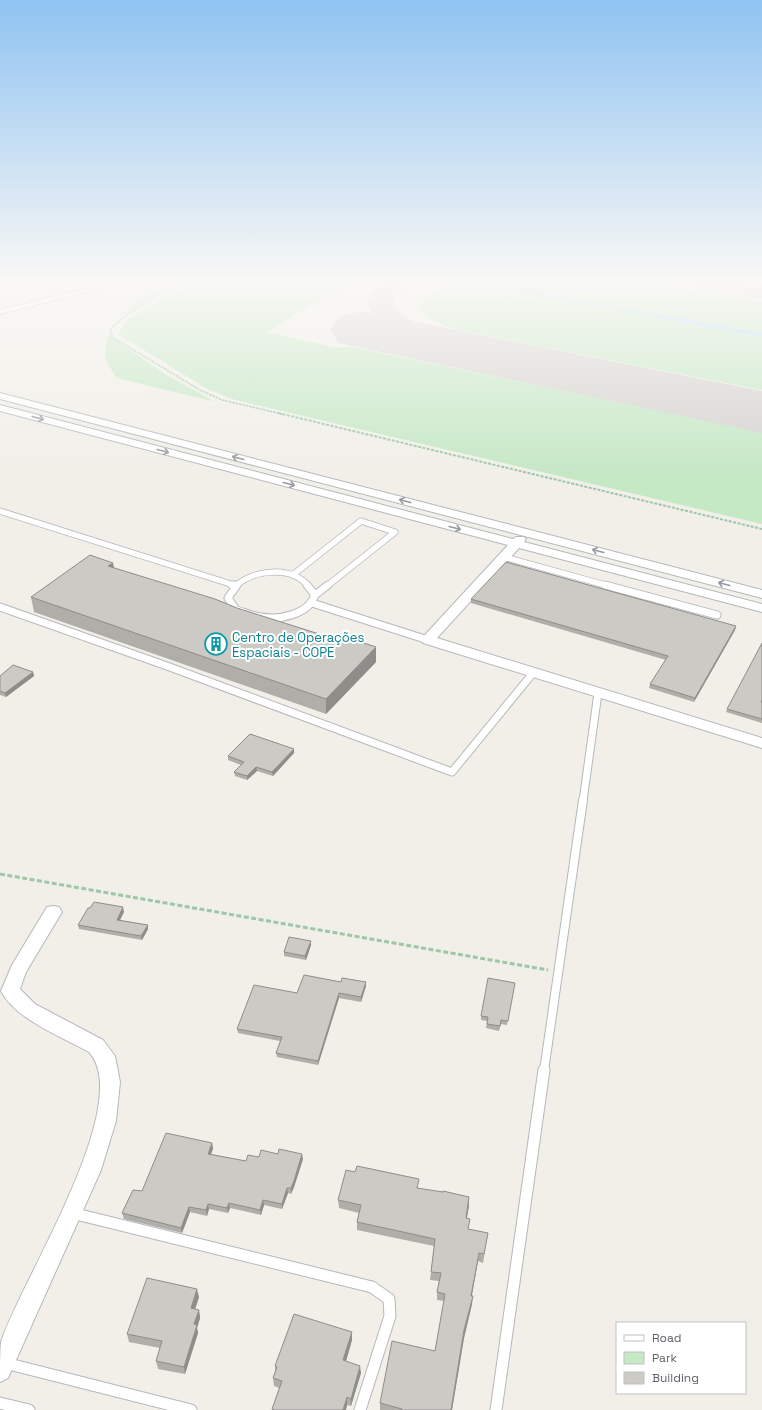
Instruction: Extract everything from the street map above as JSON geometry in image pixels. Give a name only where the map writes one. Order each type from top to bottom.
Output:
[{"type":"street","points":[[0,396],[762,594]]},
{"type":"street","points":[[0,408],[762,608]]},
{"type":"street","points":[[422,519],[433,519],[438,515],[432,508]]},
{"type":"street","points":[[526,533],[428,640],[762,743]]},
{"type":"street","points":[[558,555],[552,552],[551,548],[555,544],[568,544]]},
{"type":"street","points":[[2,1366],[91,1170],[106,1121],[110,1082],[105,1056],[96,1046],[28,1009],[10,991],[18,970],[53,912]]},
{"type":"lane","points":[[0,511],[234,585]]},
{"type":"lane","points":[[294,574],[361,521],[395,532],[316,595],[312,603],[291,616],[261,617],[236,610],[228,598],[234,585],[248,576],[270,572],[294,574],[308,582],[316,595]]},
{"type":"lane","points":[[504,557],[717,615]]},
{"type":"lane","points":[[312,603],[428,640]]},
{"type":"lane","points":[[0,607],[167,666],[452,772],[533,673]]},
{"type":"lane","points":[[496,1410],[598,693]]},
{"type":"lane","points":[[72,1213],[216,1247],[372,1287],[389,1299],[390,1316],[360,1410]]},
{"type":"lane","points":[[2,1366],[191,1410]]},
{"type":"lane","points":[[0,1403],[29,1410]]},
{"type":"path","points":[[123,344],[200,390],[222,400],[762,529]]},
{"type":"path","points":[[0,874],[558,972]]},
{"type":"green space","points":[[106,344],[121,344],[165,374],[212,401],[117,378],[107,361],[105,351]]},
{"type":"green space","points":[[134,344],[319,344],[337,348],[348,346],[762,432],[762,524],[232,399],[206,388]]},
{"type":"green space","points":[[529,344],[762,344],[762,390]]},
{"type":"building","name":"Centro de Operações Espaciais - COPE","points":[[90,555],[113,563],[108,566],[215,599],[237,608],[338,640],[342,636],[376,647],[326,699],[31,597]]},
{"type":"building","points":[[506,562],[736,626],[695,698],[650,684],[668,656],[471,599]]},
{"type":"building","points":[[762,643],[761,702],[762,719],[727,709]]},
{"type":"building","points":[[13,665],[33,672],[5,693],[0,691],[0,676]]},
{"type":"building","points":[[250,734],[294,749],[272,772],[256,767],[247,776],[234,772],[244,762],[228,756]]},
{"type":"building","points":[[94,902],[123,907],[117,920],[148,925],[141,936],[78,925],[88,908],[90,908]]},
{"type":"building","points":[[289,937],[311,941],[305,956],[284,952]]},
{"type":"building","points":[[304,975],[341,982],[342,978],[366,982],[361,997],[339,993],[318,1061],[276,1053],[282,1037],[237,1029],[254,985],[297,993]]},
{"type":"building","points":[[488,978],[515,983],[508,1021],[501,1020],[500,1026],[487,1024],[488,1017],[481,1016]]},
{"type":"building","points":[[166,1133],[212,1143],[208,1154],[246,1161],[248,1155],[259,1157],[261,1150],[278,1154],[279,1149],[302,1154],[294,1181],[291,1188],[287,1188],[282,1204],[263,1200],[260,1210],[229,1203],[227,1208],[208,1204],[206,1210],[189,1207],[181,1228],[122,1213],[133,1190],[142,1191]]},
{"type":"building","points":[[357,1166],[419,1179],[417,1188],[443,1191],[469,1197],[466,1218],[470,1219],[468,1229],[488,1233],[484,1254],[479,1253],[471,1296],[473,1296],[464,1330],[451,1410],[402,1410],[380,1403],[392,1341],[435,1351],[445,1294],[437,1292],[441,1273],[431,1272],[435,1239],[357,1222],[361,1205],[338,1200],[346,1170],[355,1172]]},
{"type":"building","points":[[147,1278],[197,1289],[191,1308],[199,1310],[194,1324],[197,1325],[184,1367],[156,1361],[162,1341],[127,1334]]},
{"type":"building","points":[[294,1314],[352,1332],[343,1360],[360,1366],[351,1399],[347,1397],[343,1410],[272,1409],[282,1381],[273,1378],[277,1367],[275,1366]]},
{"type":"taxiway","points":[[441,344],[456,349]]},
{"type":"runway","points":[[428,344],[762,412]]},
{"type":"place","name":"Centro de Operações Espaciais - COPE","points":[[216,644]]}]
